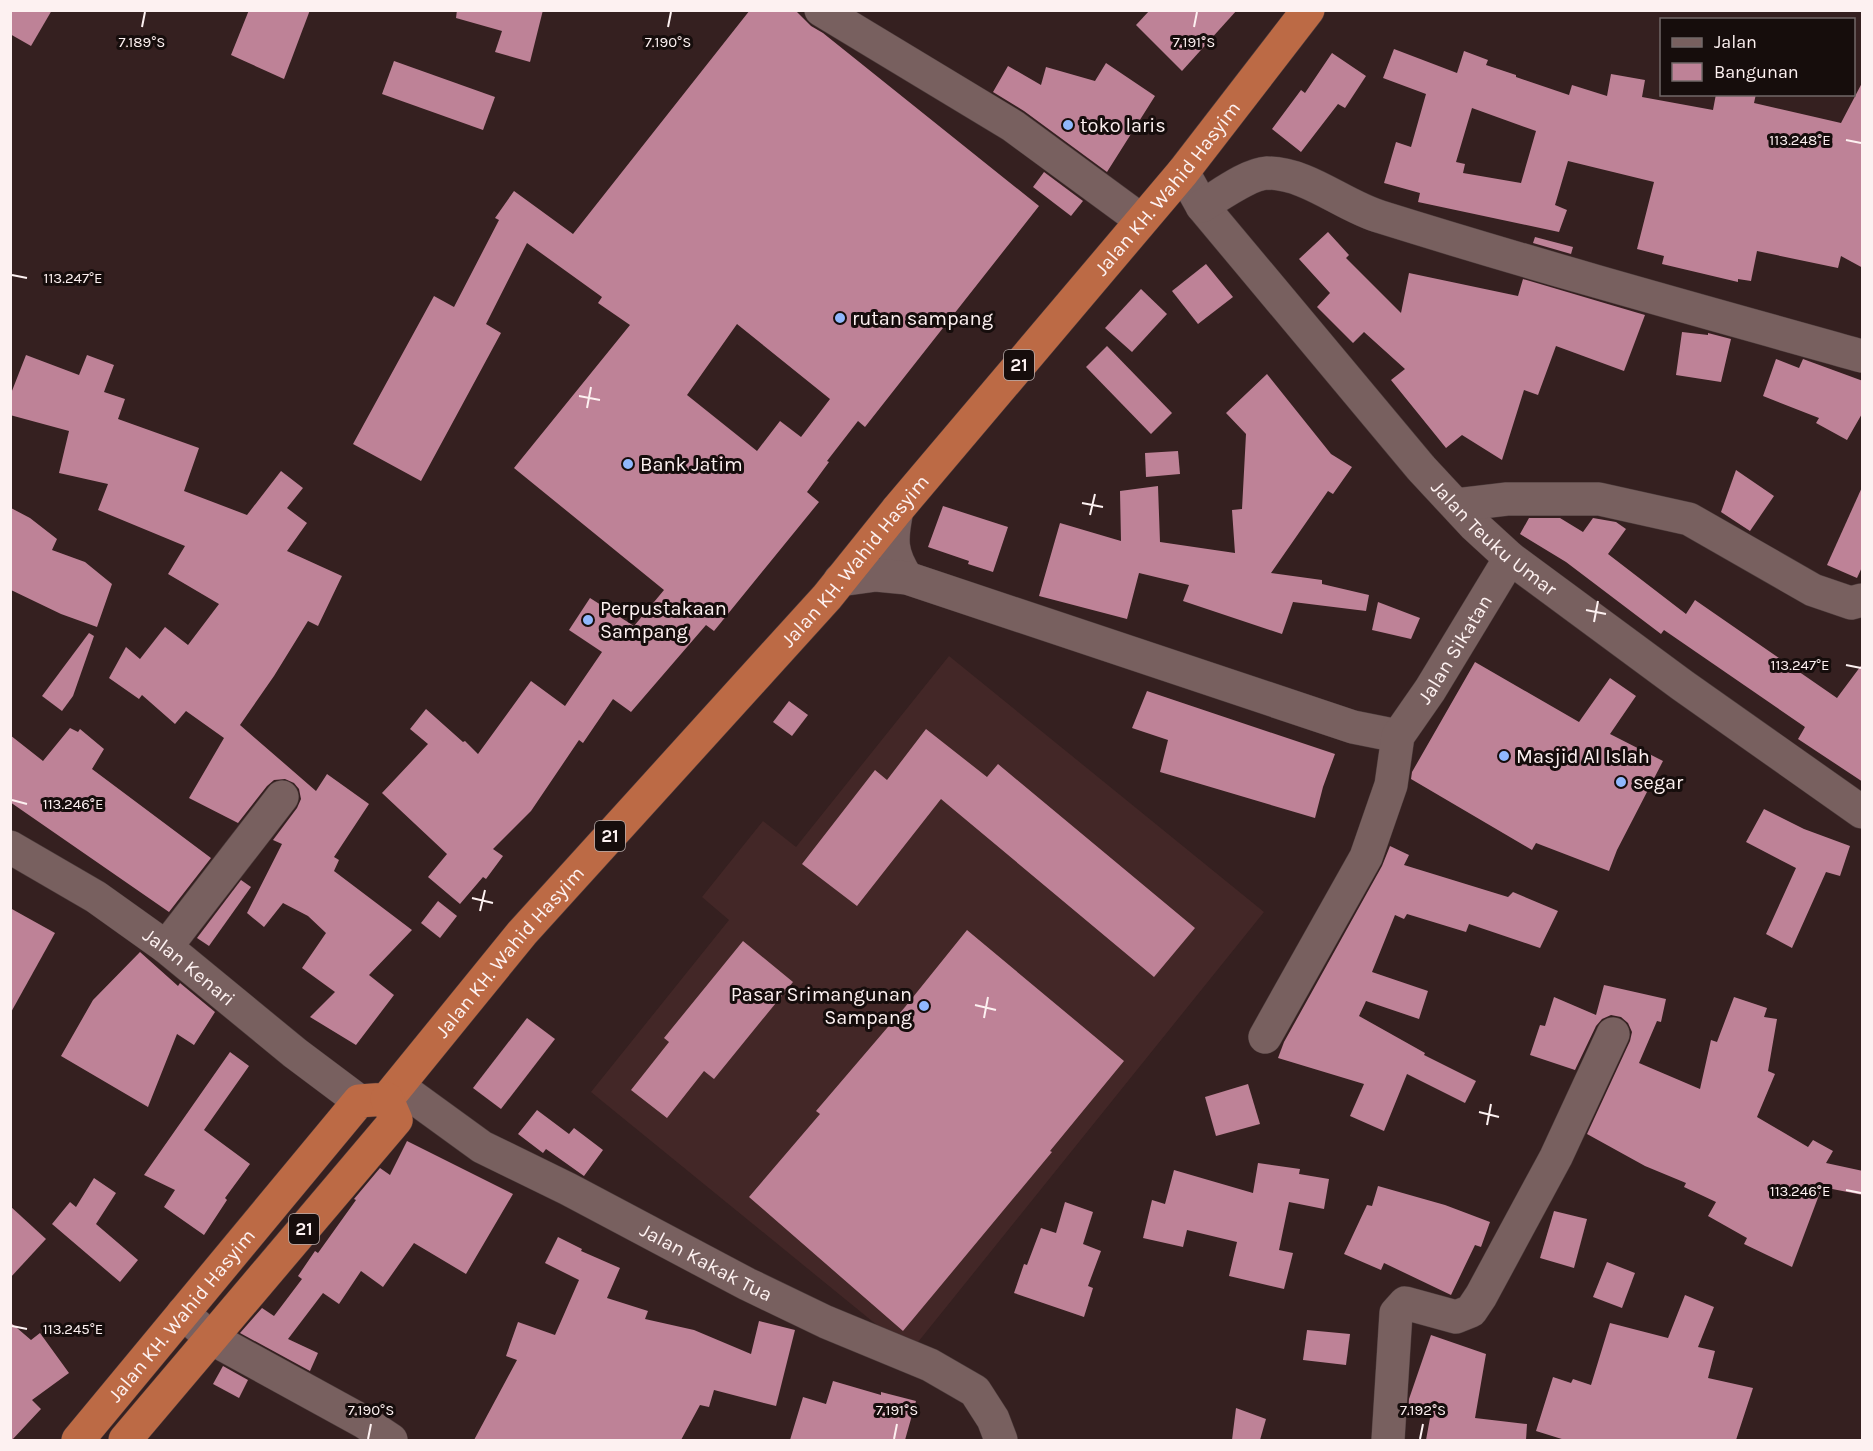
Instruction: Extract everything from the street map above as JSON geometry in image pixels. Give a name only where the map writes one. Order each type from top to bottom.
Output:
[{"type":"highway","name":"Jalan KH. Wahid Hasyim","points":[[78,1440],[183,1313],[381,1095],[522,933],[827,597],[897,510],[1141,220],[1193,189],[1308,10]]},
{"type":"highway","name":"Jalan KH. Wahid Hasyim","points":[[125,1440],[396,1120],[381,1095]]},
{"type":"street","points":[[821,10],[1013,126],[1141,220]]},
{"type":"street","points":[[1193,189],[1244,181],[1265,173],[1293,177],[1377,216],[1556,271],[1863,356]]},
{"type":"street","name":"Jalan Teuku Umar","points":[[1193,189],[1421,468],[1510,558],[1682,685],[1863,812]]},
{"type":"street","points":[[1456,505],[1507,499],[1599,499],[1689,519],[1813,590],[1851,603],[1863,600]]},
{"type":"street","points":[[897,510],[892,534],[893,551],[898,565],[907,578]]},
{"type":"street","name":"Jalan Sikatan","points":[[1398,736],[1430,690],[1510,558]]},
{"type":"street","points":[[840,580],[876,575],[907,578],[1353,727],[1398,736],[1391,785],[1366,857],[1264,1037]]},
{"type":"street","points":[[166,947],[282,797]]},
{"type":"street","name":"Jalan Kenari","points":[[10,847],[96,897],[166,947],[295,1053],[381,1095]]},
{"type":"street","points":[[1388,1440],[1396,1313],[1405,1303],[1456,1317],[1471,1311],[1556,1157],[1613,1034]]},
{"type":"street","name":"Jalan Kakak Tua","points":[[381,1095],[568,1189],[747,1284],[826,1322],[939,1370],[975,1391],[993,1419],[1001,1440]]},
{"type":"street","points":[[183,1313],[211,1338],[364,1422],[391,1440]]},
{"type":"shaded area","name":"Pasar Srimangunan Sampang","points":[[949,656],[1264,912],[910,1352],[591,1092],[729,920],[702,897],[763,821],[796,847]]},
{"type":"building","points":[[10,10],[52,10],[31,46],[10,34]]},
{"type":"building","points":[[249,10],[310,10],[284,79],[231,55]]},
{"type":"building","points":[[457,10],[543,10],[530,62],[495,52],[502,31],[456,18]]},
{"type":"building","points":[[750,10],[795,10],[811,26],[823,33],[1039,206],[865,427],[858,421],[827,461],[829,462],[807,492],[819,502],[714,631],[706,625],[631,712],[613,699],[583,743],[579,740],[531,811],[493,849],[503,856],[486,879],[483,877],[460,904],[428,877],[447,854],[382,793],[428,744],[410,729],[426,709],[478,754],[531,681],[565,706],[602,652],[569,630],[590,598],[634,626],[664,590],[514,468],[630,325],[598,303],[602,297],[527,243],[486,324],[501,333],[421,481],[353,444],[434,296],[454,307],[499,220],[495,218],[514,191],[573,234]],"holes":[[[737,324],[830,399],[801,437],[780,421],[757,451],[687,395]]]},
{"type":"building","points":[[1150,10],[1237,10],[1182,71],[1136,25]]},
{"type":"building","points":[[1394,49],[1457,73],[1464,51],[1488,60],[1486,65],[1569,95],[1572,85],[1607,96],[1611,74],[1645,80],[1642,97],[1713,110],[1716,96],[1756,96],[1754,103],[1841,123],[1863,81],[1863,268],[1841,256],[1838,268],[1757,251],[1751,281],[1738,279],[1738,282],[1662,264],[1664,256],[1637,249],[1654,182],[1568,161],[1555,205],[1567,210],[1559,232],[1418,202],[1420,193],[1384,183],[1396,142],[1411,147],[1426,94],[1383,78]],"holes":[[[1472,108],[1536,131],[1521,183],[1463,173],[1465,164],[1456,162]]]},
{"type":"building","points":[[1332,53],[1366,76],[1345,108],[1338,104],[1301,152],[1272,129],[1301,90],[1305,93]]},
{"type":"building","points":[[394,61],[495,97],[483,130],[382,94]]},
{"type":"building","points":[[1106,63],[1155,96],[1107,172],[1024,111],[993,92],[1008,66],[1041,85],[1046,67],[1095,81]]},
{"type":"building","points":[[1044,172],[1083,201],[1071,216],[1033,187]]},
{"type":"building","points":[[1328,232],[1349,255],[1346,258],[1401,313],[1409,273],[1518,296],[1523,279],[1645,315],[1624,371],[1556,346],[1538,395],[1524,390],[1502,460],[1462,435],[1446,448],[1391,380],[1405,369],[1364,332],[1353,343],[1317,307],[1330,293],[1299,259]]},
{"type":"building","points":[[1535,237],[1573,247],[1571,254],[1533,243]]},
{"type":"building","points":[[1206,264],[1233,297],[1198,324],[1172,291]]},
{"type":"building","points":[[1141,289],[1167,314],[1132,352],[1105,328]]},
{"type":"building","points":[[1682,332],[1708,335],[1708,333],[1731,339],[1721,382],[1676,375]]},
{"type":"building","points":[[1107,346],[1172,413],[1151,434],[1086,367]]},
{"type":"building","points":[[26,355],[79,375],[87,355],[114,365],[104,392],[125,399],[118,419],[199,448],[184,491],[247,515],[281,471],[303,488],[287,508],[307,523],[287,551],[342,576],[318,626],[308,621],[240,725],[316,791],[327,774],[369,804],[334,857],[339,860],[334,871],[412,930],[369,975],[394,995],[356,1045],[310,1017],[335,992],[302,968],[326,933],[308,916],[283,903],[264,927],[247,913],[282,844],[273,840],[301,799],[299,789],[294,783],[285,779],[274,780],[238,823],[189,798],[224,738],[186,711],[175,724],[142,695],[139,699],[109,678],[126,647],[140,659],[165,627],[188,645],[219,604],[168,574],[185,546],[98,510],[108,484],[59,473],[69,431],[10,415],[10,396]]},
{"type":"building","points":[[1776,359],[1799,368],[1803,359],[1863,381],[1863,412],[1847,440],[1816,423],[1819,418],[1763,396]]},
{"type":"building","points":[[1267,374],[1331,454],[1352,467],[1333,494],[1328,491],[1271,573],[1322,580],[1322,584],[1369,595],[1366,611],[1293,602],[1282,634],[1183,601],[1189,585],[1139,573],[1127,619],[1039,596],[1060,523],[1121,541],[1120,491],[1158,486],[1160,542],[1235,553],[1232,510],[1242,509],[1246,434],[1226,413]]},
{"type":"building","points":[[1178,451],[1180,474],[1146,477],[1145,453]]},
{"type":"building","points":[[1736,470],[1774,496],[1750,531],[1721,512]]},
{"type":"building","points":[[1863,485],[1863,565],[1857,578],[1827,565]]},
{"type":"building","points":[[943,506],[1008,527],[993,572],[928,547]]},
{"type":"building","points":[[11,508],[30,518],[57,539],[52,550],[85,562],[112,584],[97,627],[61,614],[11,590]]},
{"type":"building","points":[[1529,518],[1560,518],[1583,532],[1593,518],[1616,522],[1626,529],[1608,554],[1686,614],[1695,600],[1837,698],[1863,663],[1863,782],[1798,739],[1805,727],[1664,630],[1661,634],[1566,562],[1520,534]]},
{"type":"building","points":[[1378,602],[1420,618],[1411,639],[1372,630]]},
{"type":"building","points":[[89,633],[94,636],[73,696],[62,711],[42,696]]},
{"type":"building","name":"Masjid Al Islah","points":[[1475,662],[1579,722],[1610,678],[1636,696],[1610,734],[1663,761],[1617,850],[1609,871],[1536,843],[1532,850],[1411,779],[1412,772]]},
{"type":"building","points":[[1147,691],[1335,754],[1315,818],[1160,772],[1168,740],[1132,728]]},
{"type":"building","points":[[789,701],[808,715],[792,736],[773,722]]},
{"type":"building","points":[[70,728],[78,732],[80,729],[104,749],[92,769],[211,858],[169,912],[10,802],[10,735],[43,761]]},
{"type":"building","points":[[926,729],[987,777],[998,764],[1195,928],[1154,977],[941,799],[857,906],[802,864],[875,770],[887,780]]},
{"type":"building","points":[[1764,809],[1804,829],[1850,846],[1840,876],[1826,872],[1792,948],[1766,934],[1796,868],[1746,842]]},
{"type":"building","points":[[1390,846],[1409,855],[1404,865],[1508,897],[1513,892],[1558,911],[1540,948],[1469,924],[1466,932],[1407,914],[1404,919],[1395,915],[1372,972],[1428,991],[1419,1019],[1366,1001],[1359,1016],[1425,1053],[1424,1055],[1476,1081],[1465,1103],[1407,1074],[1384,1131],[1350,1116],[1364,1084],[1278,1058],[1284,1042],[1382,866]]},
{"type":"building","points":[[241,880],[251,887],[209,946],[197,938]]},
{"type":"building","points":[[438,901],[457,916],[440,938],[421,923]]},
{"type":"building","points":[[10,908],[55,933],[10,1014]]},
{"type":"building","points":[[967,930],[1124,1061],[1050,1151],[1052,1152],[903,1331],[749,1197],[820,1114],[816,1111]]},
{"type":"building","points":[[743,941],[793,982],[714,1079],[704,1071],[667,1118],[631,1090],[669,1042],[664,1038]]},
{"type":"building","points":[[140,952],[178,986],[180,983],[215,1012],[194,1045],[177,1034],[148,1107],[61,1056],[93,1000]]},
{"type":"building","points":[[1604,985],[1666,999],[1661,1022],[1657,1021],[1639,1063],[1700,1089],[1711,1040],[1717,1042],[1734,997],[1767,1008],[1764,1017],[1777,1019],[1768,1071],[1775,1074],[1757,1117],[1808,1147],[1813,1140],[1833,1151],[1826,1163],[1863,1171],[1863,1195],[1822,1187],[1792,1267],[1744,1244],[1747,1238],[1708,1216],[1716,1202],[1684,1187],[1686,1183],[1645,1166],[1587,1134],[1630,1041],[1632,1032],[1628,1023],[1621,1017],[1611,1015],[1602,1019],[1596,1026],[1575,1070],[1530,1055],[1540,1025],[1545,1026],[1554,997],[1596,1015]]},
{"type":"building","points":[[527,1018],[555,1039],[501,1109],[473,1088]]},
{"type":"building","points":[[230,1052],[249,1066],[204,1130],[250,1164],[225,1198],[227,1200],[204,1235],[164,1207],[175,1190],[144,1175]]},
{"type":"building","points":[[1248,1084],[1260,1124],[1216,1136],[1205,1097]]},
{"type":"building","points":[[537,1110],[569,1134],[574,1128],[603,1150],[584,1176],[546,1149],[543,1153],[518,1134]]},
{"type":"building","points":[[407,1141],[513,1194],[466,1274],[414,1243],[383,1287],[361,1271],[339,1304],[323,1293],[288,1339],[318,1353],[310,1371],[240,1333],[262,1308],[274,1316],[302,1279],[298,1276],[315,1251],[318,1253],[356,1200],[354,1199],[380,1168],[390,1175]]},
{"type":"building","points":[[1258,1163],[1300,1169],[1299,1174],[1329,1179],[1324,1209],[1289,1202],[1279,1250],[1293,1253],[1284,1289],[1229,1276],[1237,1242],[1187,1230],[1183,1247],[1143,1238],[1152,1200],[1165,1204],[1174,1170],[1253,1193]]},
{"type":"building","points":[[94,1178],[116,1193],[96,1224],[138,1260],[120,1282],[52,1224],[70,1202],[76,1207]]},
{"type":"building","points":[[1378,1186],[1445,1205],[1490,1222],[1481,1247],[1475,1245],[1451,1295],[1384,1263],[1381,1270],[1344,1254],[1367,1205],[1372,1206]]},
{"type":"building","points":[[1065,1202],[1093,1212],[1083,1244],[1101,1251],[1088,1286],[1093,1288],[1084,1317],[1014,1293],[1024,1264],[1027,1265],[1041,1228],[1056,1233]]},
{"type":"building","points":[[10,1206],[46,1239],[10,1278]]},
{"type":"building","points":[[1554,1211],[1587,1219],[1574,1268],[1540,1258]]},
{"type":"building","points":[[558,1237],[582,1249],[581,1251],[620,1268],[607,1298],[648,1311],[645,1319],[694,1330],[751,1354],[759,1321],[795,1330],[776,1406],[714,1390],[709,1407],[700,1405],[681,1440],[474,1440],[517,1360],[506,1356],[518,1322],[555,1335],[579,1280],[545,1263]]},
{"type":"building","points":[[1607,1262],[1635,1273],[1622,1308],[1593,1297]]},
{"type":"building","points":[[1685,1295],[1714,1307],[1698,1347],[1715,1351],[1708,1378],[1753,1388],[1736,1440],[1565,1440],[1536,1431],[1553,1377],[1571,1383],[1573,1379],[1591,1385],[1610,1323],[1668,1338]]},
{"type":"building","points":[[10,1322],[31,1340],[40,1333],[69,1373],[32,1400],[41,1409],[12,1440]]},
{"type":"building","points":[[1307,1330],[1350,1334],[1346,1365],[1303,1360]]},
{"type":"building","points":[[1431,1335],[1486,1354],[1475,1418],[1527,1424],[1526,1440],[1426,1440],[1430,1418],[1408,1414],[1409,1399]]},
{"type":"building","points":[[223,1366],[248,1380],[239,1398],[213,1384]]},
{"type":"building","points":[[833,1381],[881,1395],[881,1392],[916,1401],[905,1440],[790,1440],[803,1397],[826,1404]]},
{"type":"building","points":[[1236,1408],[1266,1419],[1260,1440],[1232,1440]]},
{"type":"place","name":"toko laris","points":[[1068,125]]},
{"type":"place","name":"rutan sampang","points":[[840,318]]},
{"type":"place","name":"Bank Jatim","points":[[628,464]]},
{"type":"place","name":"Perpustakaan Sampang","points":[[588,620]]},
{"type":"place","name":"Masjid Al Islah","points":[[1504,756]]},
{"type":"place","name":"segar","points":[[1621,782]]},
{"type":"place","name":"Pasar Srimangunan Sampang","points":[[924,1006]]}]
